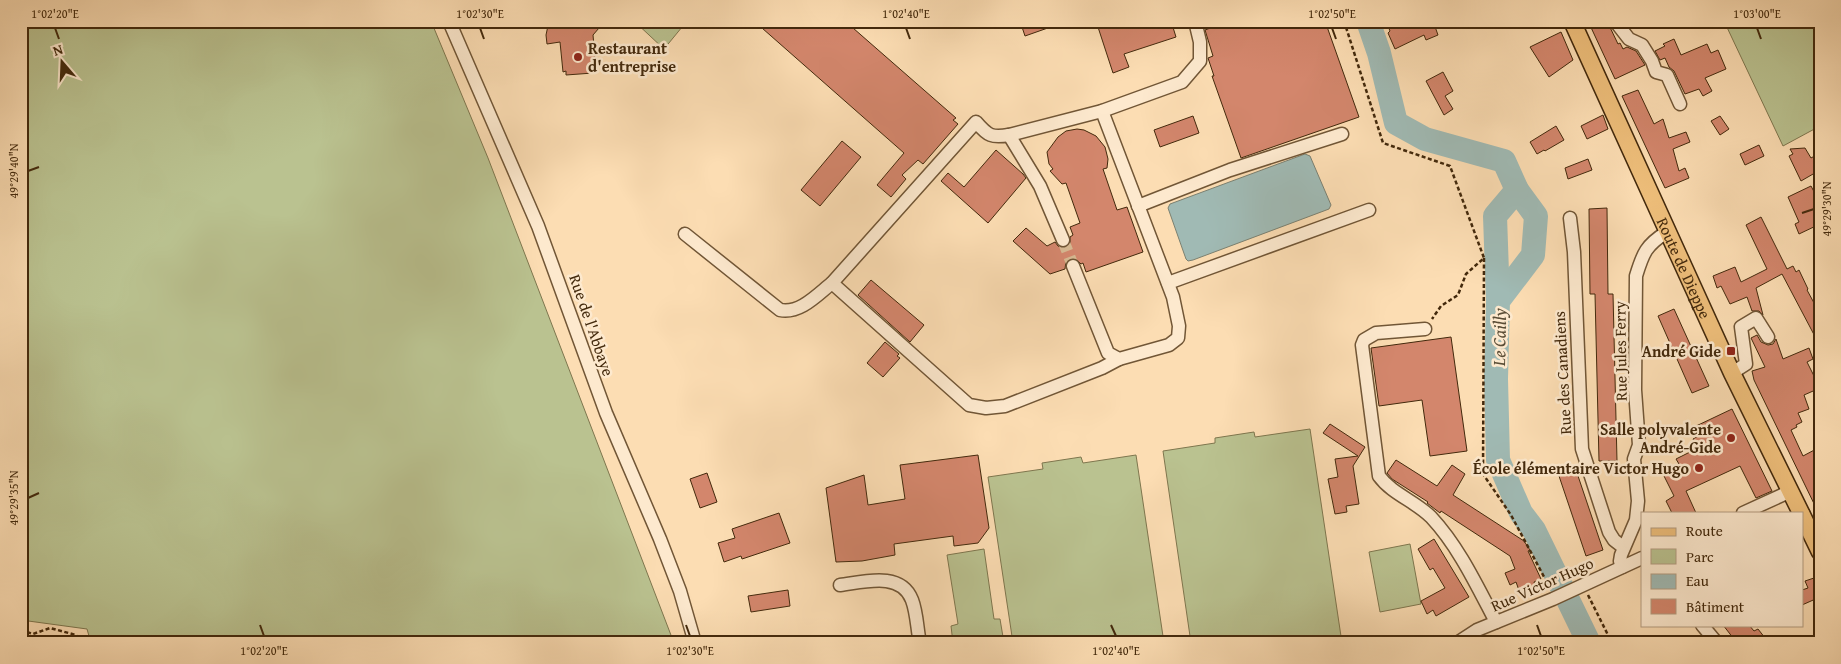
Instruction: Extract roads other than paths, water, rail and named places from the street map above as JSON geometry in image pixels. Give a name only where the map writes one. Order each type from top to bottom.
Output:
[{"type":"main road","name":"Route de Dieppe","points":[[1572,21],[1732,373],[1801,512]]},
{"type":"main road","name":"Route de Dieppe","points":[[1804,518],[1820,552]]},
{"type":"street","name":"Rue de l'Abbaye","points":[[449,21],[538,226],[606,413],[680,591],[695,643]]},
{"type":"street","points":[[685,234],[780,310],[789,312],[805,304],[832,283],[976,122],[983,131],[995,137],[1009,135],[1102,111],[1182,82],[1200,61],[1200,42],[1195,21]]},
{"type":"street","points":[[1615,21],[1629,39],[1642,45],[1652,60],[1656,72],[1667,75],[1680,104]]},
{"type":"street","points":[[832,283],[969,405],[986,408],[1005,406],[1102,368],[1119,359],[1169,345],[1178,338],[1180,326],[1173,297],[1102,111]]},
{"type":"street","points":[[1138,206],[1230,170],[1342,134]]},
{"type":"street","points":[[1009,135],[1040,186],[1063,240]]},
{"type":"street","points":[[1168,283],[1369,210]]},
{"type":"street","name":"Rue des Canadiens","points":[[1570,218],[1574,252],[1582,449],[1609,532],[1614,540],[1623,547]]},
{"type":"street","name":"Rue Jules Ferry","points":[[1622,567],[1620,560],[1623,547],[1636,520],[1638,501],[1634,459],[1639,445],[1635,390],[1636,276],[1646,248],[1654,240],[1667,232]]},
{"type":"street","points":[[1073,266],[1108,353],[1119,359]]},
{"type":"street","points":[[1732,373],[1746,364],[1741,326],[1761,316],[1768,337]]},
{"type":"street","points":[[1425,329],[1376,333],[1368,336],[1362,345],[1379,476],[1386,485],[1410,500],[1429,515],[1442,529],[1456,549],[1496,622]]},
{"type":"street","points":[[1745,512],[1791,491]]},
{"type":"street","name":"Rue Victor Hugo","points":[[1457,643],[1477,630],[1553,599],[1622,567],[1640,564]]},
{"type":"street","points":[[840,585],[879,580],[894,582],[907,589],[913,601],[920,643]]},
{"type":"street","points":[[1703,626],[1717,643]]},
{"type":"water","points":[[1305,154],[1310,156],[1331,205],[1329,209],[1193,260],[1188,261],[1186,259],[1168,208],[1170,204]]},
{"type":"waterway","name":"Le Cailly","points":[[1368,21],[1379,53],[1396,123],[1425,139],[1504,161],[1517,190],[1536,216],[1533,255],[1498,301],[1496,379],[1498,460],[1521,513],[1534,530],[1589,643]]},
{"type":"waterway","points":[[1498,301],[1495,216],[1517,190]]},
{"type":"tunnel","points":[[1063,240],[1073,266]]},
{"type":"place","name":"Restaurant d'entreprise","points":[[578,57]]},
{"type":"place","name":"André Gide","points":[[1731,351]]},
{"type":"place","name":"Salle polyvalente André-Gide","points":[[1731,438]]},
{"type":"place","name":"École élémentaire Victor Hugo","points":[[1699,468]]}]
